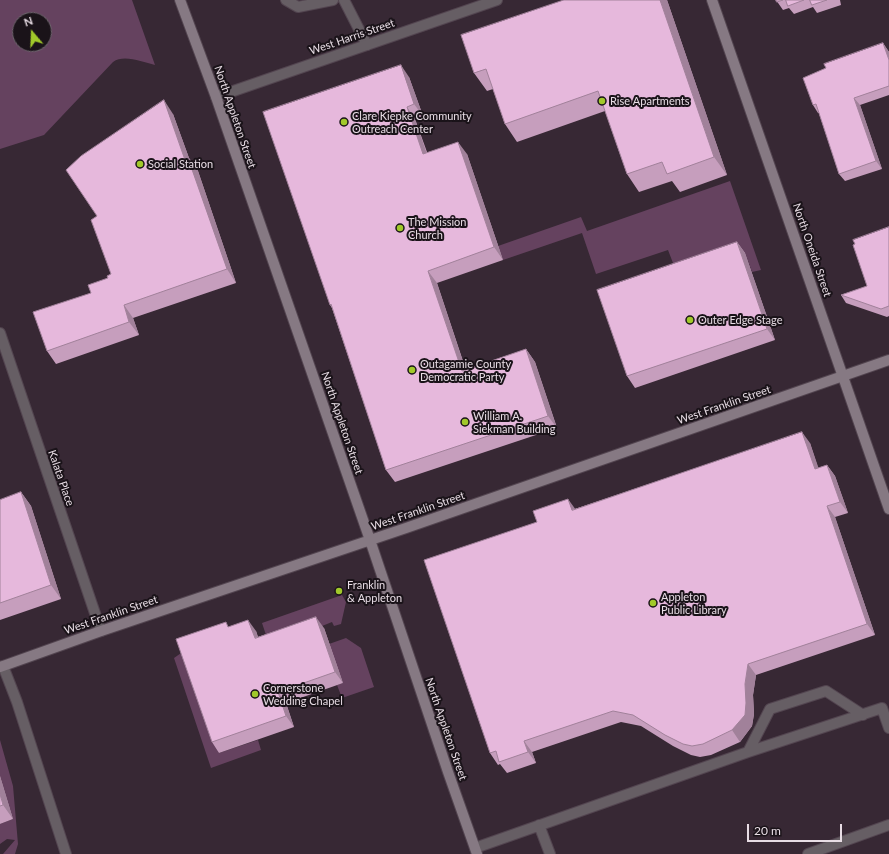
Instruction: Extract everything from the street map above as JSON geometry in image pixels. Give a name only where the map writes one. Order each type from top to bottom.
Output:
[{"type":"main road","name":"North Appleton Street","points":[[180,0],[216,97],[476,851]]},
{"type":"main road","name":"North Oneida Street","points":[[712,0],[889,509]]},
{"type":"main road","name":"West Franklin Street","points":[[2,666],[889,360]]},
{"type":"street","points":[[286,0],[298,7],[333,0]]},
{"type":"street","points":[[344,0],[367,45]]},
{"type":"street","name":"West Harris Street","points":[[216,97],[367,45],[472,4],[497,0]]},
{"type":"street","name":"Kalata Place","points":[[0,333],[101,631]]},
{"type":"street","points":[[2,666],[17,702],[66,854]]},
{"type":"street","points":[[748,752],[770,710],[826,691],[863,715]]},
{"type":"street","points":[[476,851],[539,825],[748,752],[882,708],[889,728]]},
{"type":"street","points":[[539,825],[550,854]]},
{"type":"street","points":[[808,854],[889,825]]},
{"type":"shaded area","points":[[0,0],[132,0],[155,65],[128,59],[113,62],[44,135],[0,149]]},
{"type":"shaded area","points":[[730,181],[761,270],[752,272],[745,253],[678,276],[668,250],[596,274],[582,233],[503,260],[498,246],[581,217],[587,231]]},
{"type":"shaded area","points":[[342,595],[346,602],[341,624],[334,626],[332,622],[270,647],[262,623]]},
{"type":"shaded area","points":[[346,638],[361,648],[374,687],[342,698],[337,685],[343,683],[329,644]]},
{"type":"shaded area","points":[[184,651],[219,753],[258,740],[261,750],[211,768],[174,658]]},
{"type":"shaded area","points":[[0,740],[13,786],[18,844],[15,854],[3,854],[15,840],[7,839],[0,844],[0,824],[13,819],[0,776]]},
{"type":"building","name":"Rise Apartments","points":[[564,0],[660,0],[714,157],[667,174],[662,162],[627,174],[598,91],[505,124],[486,69],[474,73],[461,35]]},
{"type":"building","points":[[786,0],[804,0],[788,6]]},
{"type":"building","points":[[810,0],[827,0],[812,5]]},
{"type":"building","points":[[883,43],[889,60],[889,86],[854,98],[876,161],[839,174],[816,104],[813,105],[803,78],[826,68],[824,64]]},
{"type":"building","points":[[401,65],[414,104],[407,107],[423,154],[458,142],[494,247],[428,271],[462,371],[526,349],[548,416],[386,470],[331,304],[330,305],[263,112]]},
{"type":"building","points":[[164,100],[185,160],[188,158],[227,269],[124,305],[129,322],[47,351],[33,312],[91,293],[88,285],[108,278],[107,276],[111,274],[91,220],[97,216],[66,170],[81,156]]},
{"type":"building","points":[[889,227],[889,306],[881,309],[841,295],[867,286],[853,245],[855,244],[853,240]]},
{"type":"building","name":"Outer Edge Stage","points":[[737,242],[767,329],[627,376],[597,290]]},
{"type":"building","name":"Appleton Public Library","points":[[802,432],[815,469],[827,465],[840,502],[827,506],[867,624],[748,664],[745,684],[745,715],[732,730],[703,744],[692,746],[683,744],[665,735],[633,715],[613,711],[524,741],[528,752],[499,762],[496,751],[490,753],[424,560],[537,522],[533,511],[568,499],[572,510]]},
{"type":"building","points":[[21,492],[51,585],[0,603],[0,500]]},
{"type":"building","name":"Cornerstone Wedding Chapel","points":[[316,617],[335,672],[278,692],[286,716],[212,742],[176,639],[226,622],[228,627],[248,620],[255,638]]},
{"type":"building","points":[[0,794],[3,805],[0,806]]},
{"type":"place","name":"Rise Apartments","points":[[602,101]]},
{"type":"place","name":"Clare Kiepke Community Outreach Center","points":[[344,122]]},
{"type":"place","name":"Social Station","points":[[140,164]]},
{"type":"place","name":"The Mission Church","points":[[400,228]]},
{"type":"place","name":"Outer Edge Stage","points":[[690,320]]},
{"type":"place","name":"Outagamie County Democratic Party","points":[[412,370]]},
{"type":"place","name":"William A. Siekman Building","points":[[465,422]]},
{"type":"place","name":"Franklin & Appleton","points":[[339,591]]},
{"type":"place","name":"Appleton Public Library","points":[[653,603]]},
{"type":"place","name":"Cornerstone Wedding Chapel","points":[[255,694]]}]
